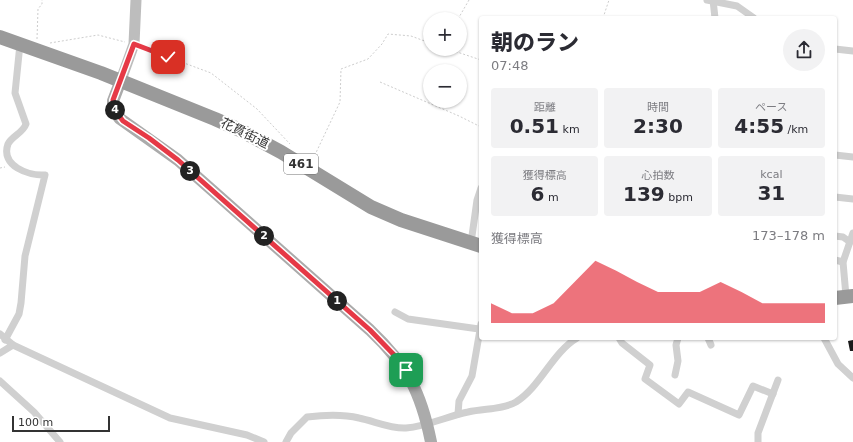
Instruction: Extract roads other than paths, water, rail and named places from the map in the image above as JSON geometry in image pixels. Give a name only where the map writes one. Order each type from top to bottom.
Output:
[{"type":"highway","name":"花貫街道","points":[[0,37],[120,80],[240,130],[309,169],[355,198],[384,213],[476,244]]},
{"type":"main road","points":[[120,80],[113,100],[114,107],[119,118],[178,160],[382,342],[399,360],[414,385],[427,423],[431,442]]},
{"type":"street","points":[[120,80],[134,44],[136,0]]},
{"type":"street","points":[[715,16],[711,0],[737,6],[751,16]]},
{"type":"street","points":[[20,44],[15,93],[26,124],[25,128],[8,143],[6,151],[7,160],[11,165],[27,173],[36,176],[45,175],[25,256],[19,314],[3,337],[13,345],[170,418],[246,434],[264,442]]},
{"type":"street","points":[[837,49],[853,51]]},
{"type":"street","points":[[837,155],[853,157]]},
{"type":"street","points":[[476,244],[477,200],[479,194]]},
{"type":"street","points":[[837,197],[853,199]]},
{"type":"street","points":[[845,297],[838,262],[850,249],[850,242],[853,233]]},
{"type":"street","points":[[837,236],[843,237],[850,242]]},
{"type":"street","points":[[395,312],[408,319],[479,327]]},
{"type":"street","points":[[458,414],[459,402],[472,376],[479,333]]},
{"type":"street","points":[[286,442],[291,433],[307,416],[325,415],[357,417],[396,427],[406,428],[458,414],[506,406],[517,401],[527,393],[557,357],[575,340]]},
{"type":"street","points":[[620,340],[622,343],[650,364],[645,379],[679,404],[688,392],[739,415],[753,386],[773,394]]},
{"type":"street","points":[[676,375],[678,361],[676,345],[677,340]]},
{"type":"street","points":[[825,340],[838,364],[853,378]]},
{"type":"street","points":[[0,354],[13,345]]},
{"type":"street","points":[[758,442],[758,433],[778,380]]},
{"type":"street","points":[[0,381],[34,412],[60,442]]}]
